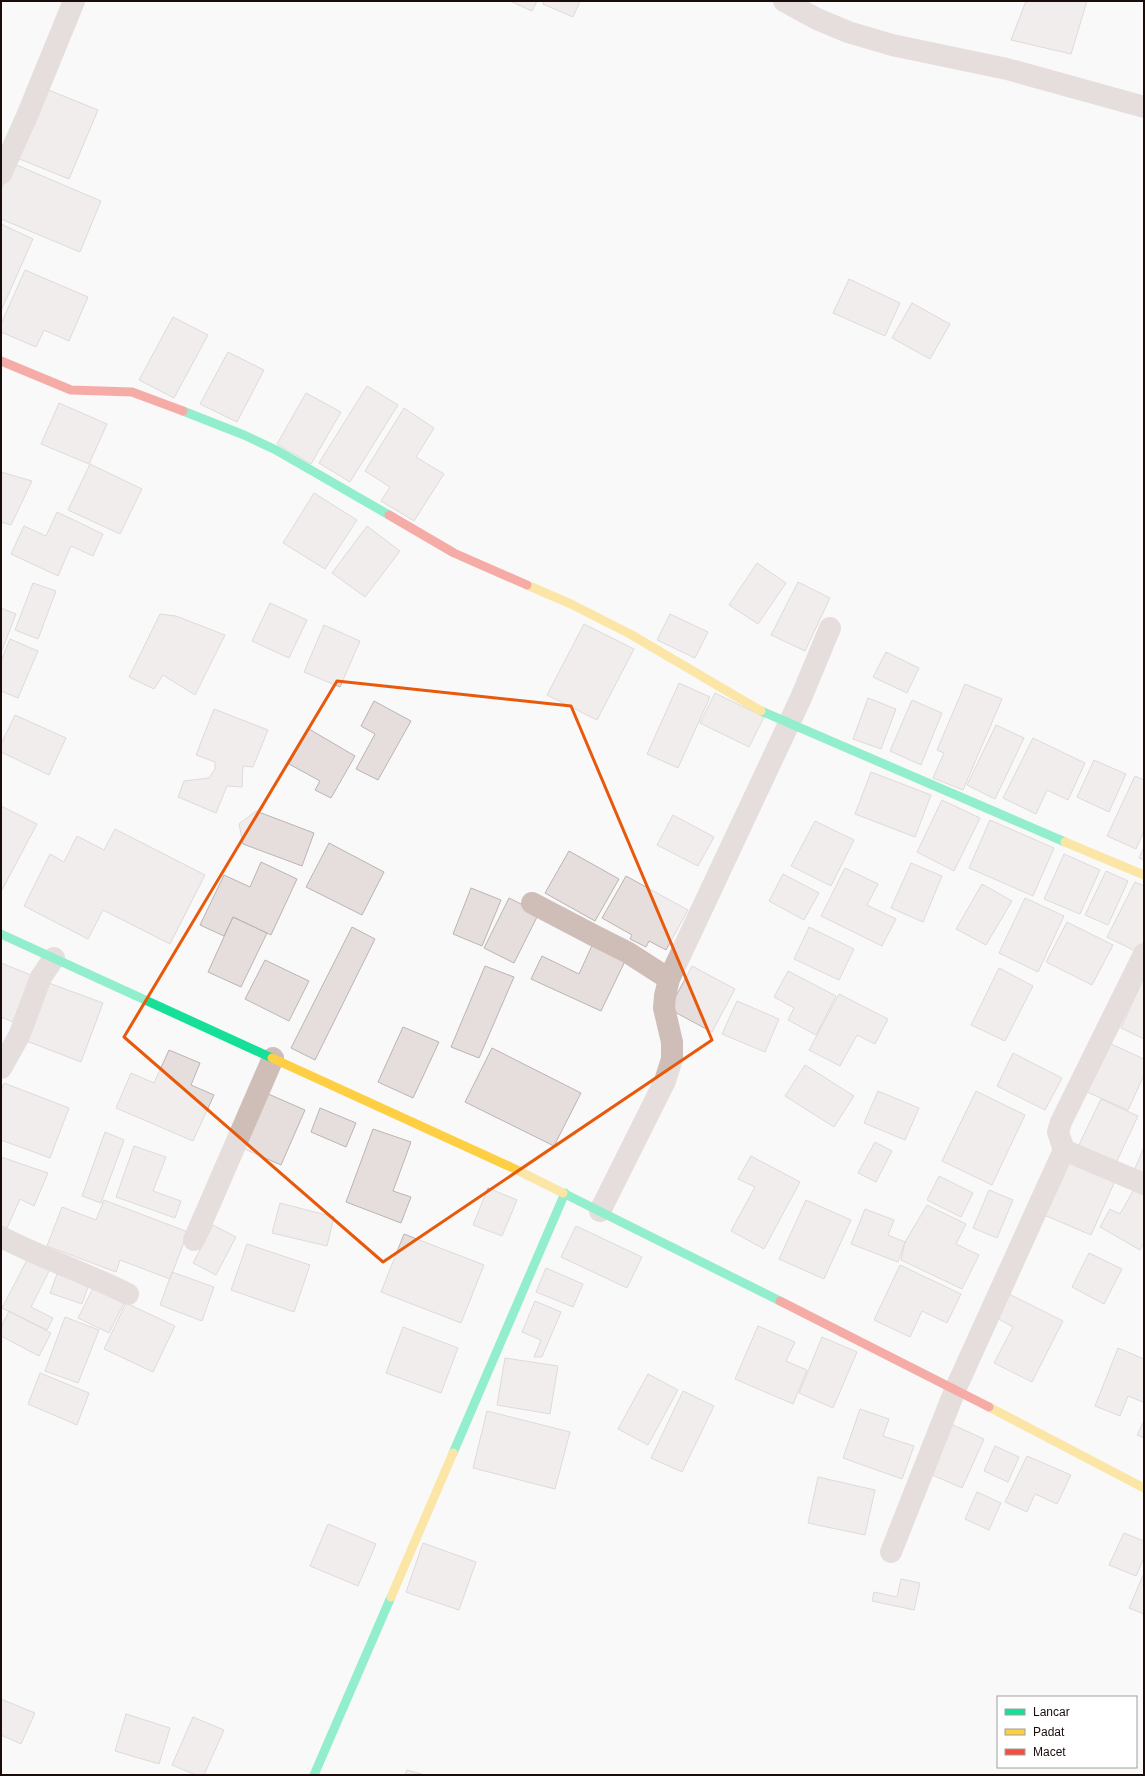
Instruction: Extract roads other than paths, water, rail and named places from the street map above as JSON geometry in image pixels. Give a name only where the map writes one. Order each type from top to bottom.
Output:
[{"type":"street","points":[[784,1],[817,19],[848,32],[892,45],[1007,69],[1144,107]]},
{"type":"street","points":[[1,174],[71,10]]},
{"type":"street","points":[[1,361],[71,390],[132,392],[244,435],[276,450],[434,543],[571,604],[630,634],[766,714],[788,725],[958,794],[1144,875]]},
{"type":"street","points":[[600,1211],[665,1081],[672,1060],[672,1042],[664,1008],[669,979],[788,725],[830,628]]},
{"type":"street","points":[[532,903],[628,952],[669,979]]},
{"type":"street","points":[[1,934],[516,1169],[955,1390],[1144,1488]]},
{"type":"street","points":[[890,1552],[955,1390],[1064,1150],[1058,1132],[1061,1122],[1144,954]]},
{"type":"street","points":[[1,1068],[19,1036],[41,977],[54,958]]},
{"type":"street","points":[[194,1240],[273,1058]]},
{"type":"street","points":[[1064,1150],[1144,1184]]},
{"type":"street","points":[[314,1775],[565,1194]]},
{"type":"street","points":[[1,1237],[128,1294]]}]
